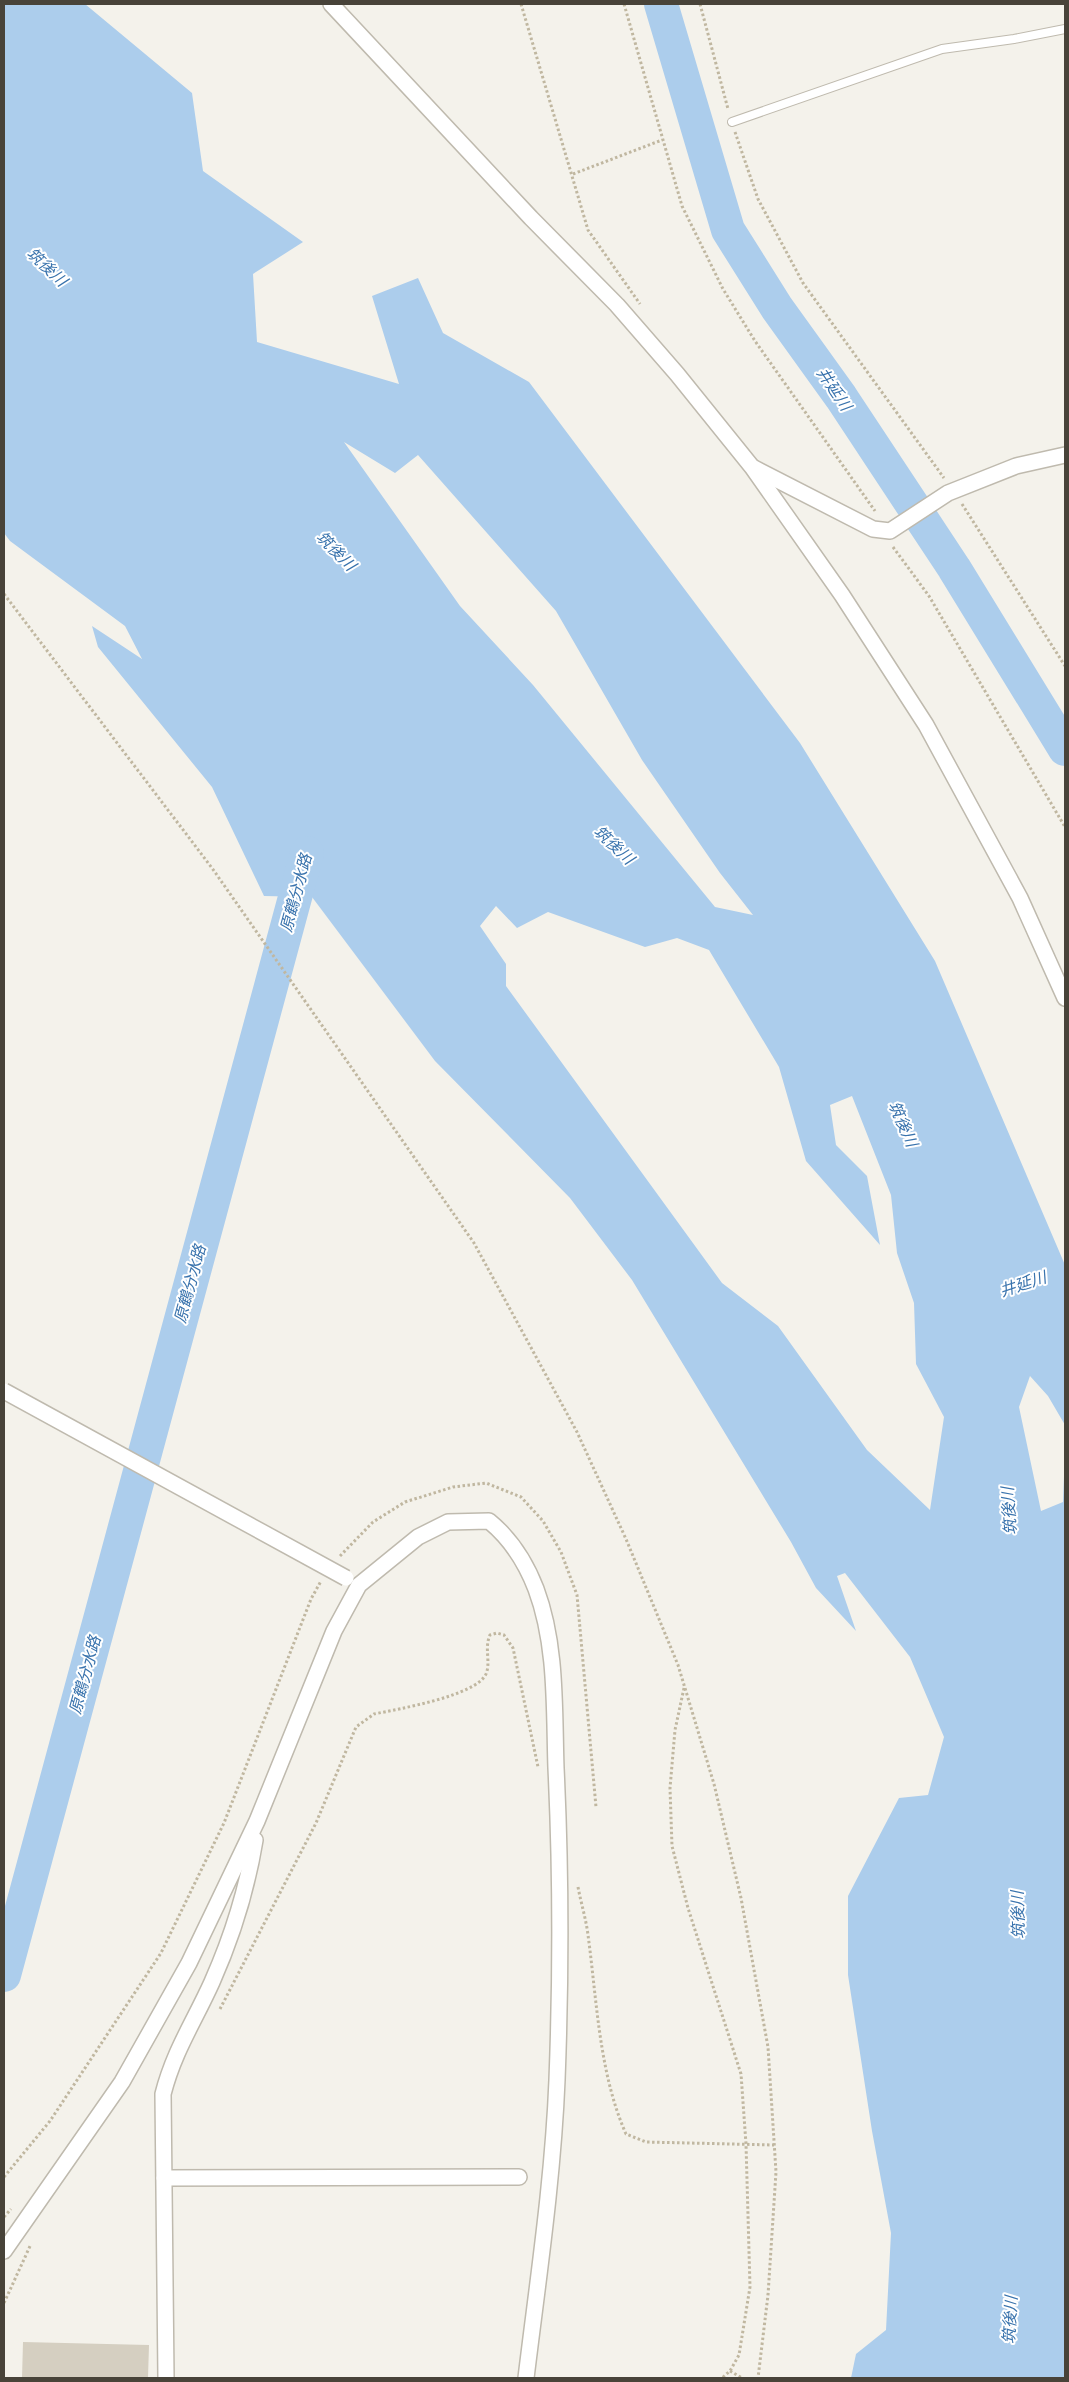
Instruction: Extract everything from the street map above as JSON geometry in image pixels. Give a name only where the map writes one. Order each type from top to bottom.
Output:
[{"type":"street","points":[[331,4],[616,305],[677,374],[752,467],[842,596],[926,725],[1020,898],[1065,998]]},
{"type":"street","points":[[752,467],[872,529],[885,530],[951,492],[1016,466],[1065,455]]},
{"type":"street","points":[[4,1391],[353,1582]]},
{"type":"street","points":[[4,2252],[122,2082],[189,1963],[257,1821],[353,1582],[418,1537],[448,1522],[489,1521],[506,1535],[520,1556],[536,1589],[548,1637],[560,1840],[557,2082],[550,2172],[526,2378]]},
{"type":"street","points":[[166,2378],[163,2094],[170,2068],[212,1983],[236,1919],[250,1873],[257,1821]]},
{"type":"street","points":[[164,2178],[519,2177]]},
{"type":"lane","points":[[732,122],[942,49],[1014,39],[1065,28]]},
{"type":"path","points":[[521,4],[573,174],[588,230],[638,299],[641,307]]},
{"type":"path","points":[[624,4],[682,206],[723,289],[755,341],[929,596],[1065,827]]},
{"type":"path","points":[[700,4],[732,122],[758,199],[803,283],[951,492],[1065,666]]},
{"type":"path","points":[[573,174],[662,140]]},
{"type":"path","points":[[4,594],[212,868],[474,1243],[577,1432],[626,1539],[678,1665],[714,1784],[741,1898],[768,2047],[776,2172],[768,2294],[758,2378]]},
{"type":"path","points":[[337,1559],[373,1522],[405,1502],[453,1487],[486,1483],[521,1497],[543,1521],[561,1552],[577,1595],[596,1807]]},
{"type":"path","points":[[4,2177],[50,2121],[161,1953],[224,1823],[312,1599],[326,1574]]},
{"type":"path","points":[[216,2016],[316,1823],[356,1726],[363,1720],[374,1714],[466,1691],[486,1674],[487,1642],[490,1636],[497,1632],[504,1635],[513,1648],[539,1772]]},
{"type":"path","points":[[684,1686],[675,1730],[670,1788],[672,1846],[688,1908],[741,2074],[746,2144],[750,2287],[739,2355],[730,2371],[722,2378]]},
{"type":"path","points":[[576,1878],[588,1934],[595,2008],[616,2112],[626,2134],[646,2142],[774,2145]]},
{"type":"path","points":[[730,2371],[742,2378]]},
{"type":"water","name":"筑後川","points":[[4,4],[85,4],[192,93],[203,171],[303,242],[253,274],[257,342],[399,384],[372,296],[418,278],[443,333],[529,382],[800,743],[935,961],[1065,1265],[1065,1425],[1048,1396],[1030,1376],[1019,1407],[1041,1511],[1063,1502],[1065,1450],[1065,2378],[851,2378],[856,2354],[886,2330],[891,2233],[872,2131],[848,1975],[848,1896],[899,1798],[928,1795],[944,1737],[910,1657],[845,1573],[837,1576],[856,1631],[816,1588],[791,1542],[632,1280],[570,1198],[435,1061],[312,897],[264,896],[212,787],[98,647],[92,626],[142,659],[125,626],[10,541],[4,533]],"holes":[[[344,442],[395,473],[418,455],[556,611],[642,760],[720,873],[753,915],[715,907],[533,685],[460,606]],[[496,906],[517,928],[548,912],[645,947],[677,938],[709,950],[779,1067],[806,1161],[880,1245],[867,1176],[836,1145],[830,1105],[852,1096],[891,1195],[897,1253],[914,1303],[916,1364],[944,1417],[930,1510],[867,1450],[778,1326],[722,1283],[506,986],[506,964],[480,926]]]},
{"type":"building","points":[[23,2342],[149,2345],[148,2378],[22,2378]]},
{"type":"waterway","name":"井延川","points":[[661,4],[728,230],[777,308],[841,397],[954,568],[1065,749]]},
{"type":"waterway","name":"原鶴分水路","points":[[4,1975],[307,853]]}]
